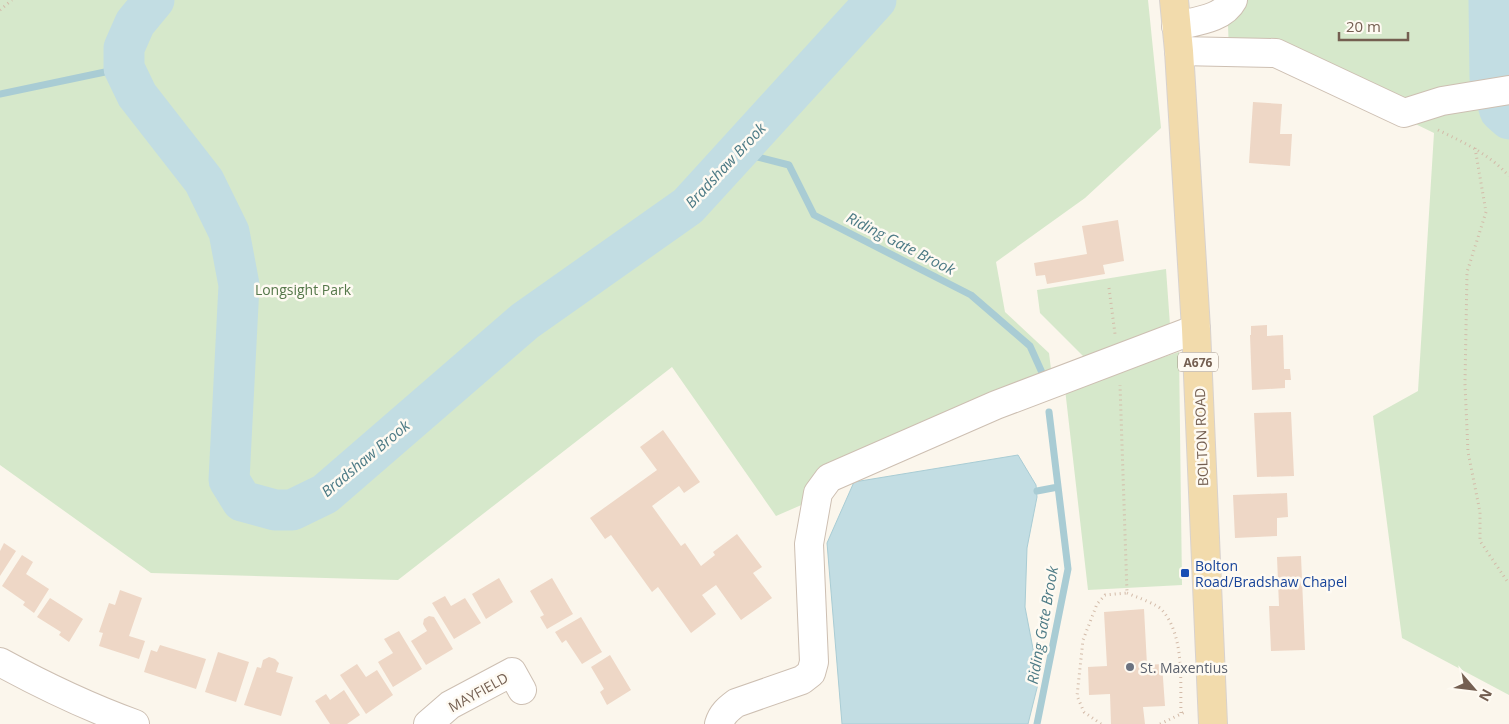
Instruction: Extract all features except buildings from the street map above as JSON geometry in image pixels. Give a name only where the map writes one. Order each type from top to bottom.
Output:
[{"type":"main road","name":"BOLTON ROAD","points":[[1176,26],[1196,329],[1213,724]]},
{"type":"street","points":[[1176,26],[1214,16],[1229,8],[1234,0]]},
{"type":"street","points":[[1176,26],[1276,53],[1404,113],[1442,101],[1509,90]]},
{"type":"street","points":[[719,724],[720,718],[736,703],[802,680],[811,673],[814,662],[809,544],[818,493],[829,478],[996,405],[1196,329]]},
{"type":"street","points":[[0,662],[99,718],[135,724]]},
{"type":"street","name":"MAYFIELD","points":[[428,724],[450,705],[512,672],[522,690]]},
{"type":"path","points":[[0,10],[12,0]]},
{"type":"path","points":[[1404,113],[1475,148],[1497,163],[1509,176]]},
{"type":"path","points":[[1475,148],[1486,212],[1467,272],[1465,384],[1468,452],[1480,512],[1480,542],[1509,584]]},
{"type":"path","points":[[1109,288],[1119,358],[1127,593]]},
{"type":"path","points":[[1101,724],[1084,712],[1077,696],[1083,640],[1097,604],[1105,595],[1127,593],[1162,609],[1172,627],[1180,653],[1181,714]]},
{"type":"green space","name":"Longsight Park","points":[[0,0],[1148,0],[1161,128],[1085,198],[996,262],[1005,312],[1049,353],[1051,369],[823,471],[806,503],[776,516],[672,367],[398,580],[151,573],[0,465]]},
{"type":"green space","points":[[1246,0],[1509,0],[1509,695],[1402,638],[1373,416],[1418,391],[1434,133],[1403,118],[1404,113],[1276,53],[1229,52],[1228,25],[1241,10]]},
{"type":"green space","points":[[1166,269],[1170,325],[1084,357],[1040,313],[1037,290]]},
{"type":"green space","points":[[1179,352],[1182,585],[1088,590],[1065,389]]},
{"type":"water","points":[[1018,455],[1036,485],[1037,497],[1027,548],[1025,607],[1039,680],[1028,724],[842,724],[827,543],[854,482]]},
{"type":"waterway","name":"Bradshaw Brook","points":[[154,0],[135,23],[124,48],[124,68],[137,95],[204,181],[229,232],[239,285],[229,480],[242,501],[275,510],[292,510],[325,494],[525,321],[688,206],[876,0]]},
{"type":"waterway","name":"Bradshaw Brook","points":[[1489,0],[1490,78],[1500,111],[1509,119]]},
{"type":"waterway","points":[[0,94],[124,68]]},
{"type":"waterway","name":"Riding Gate Brook","points":[[738,152],[789,165],[814,215],[971,295],[1030,346],[1044,377]]},
{"type":"waterway","name":"Riding Gate Brook","points":[[1037,724],[1068,569],[1049,412]]},
{"type":"waterway","points":[[1037,491],[1058,487]]},
{"type":"place","name":"Bolton Road/Bradshaw Chapel","points":[[1185,573]]},
{"type":"place","name":"St. Maxentius","points":[[1130,667]]}]
